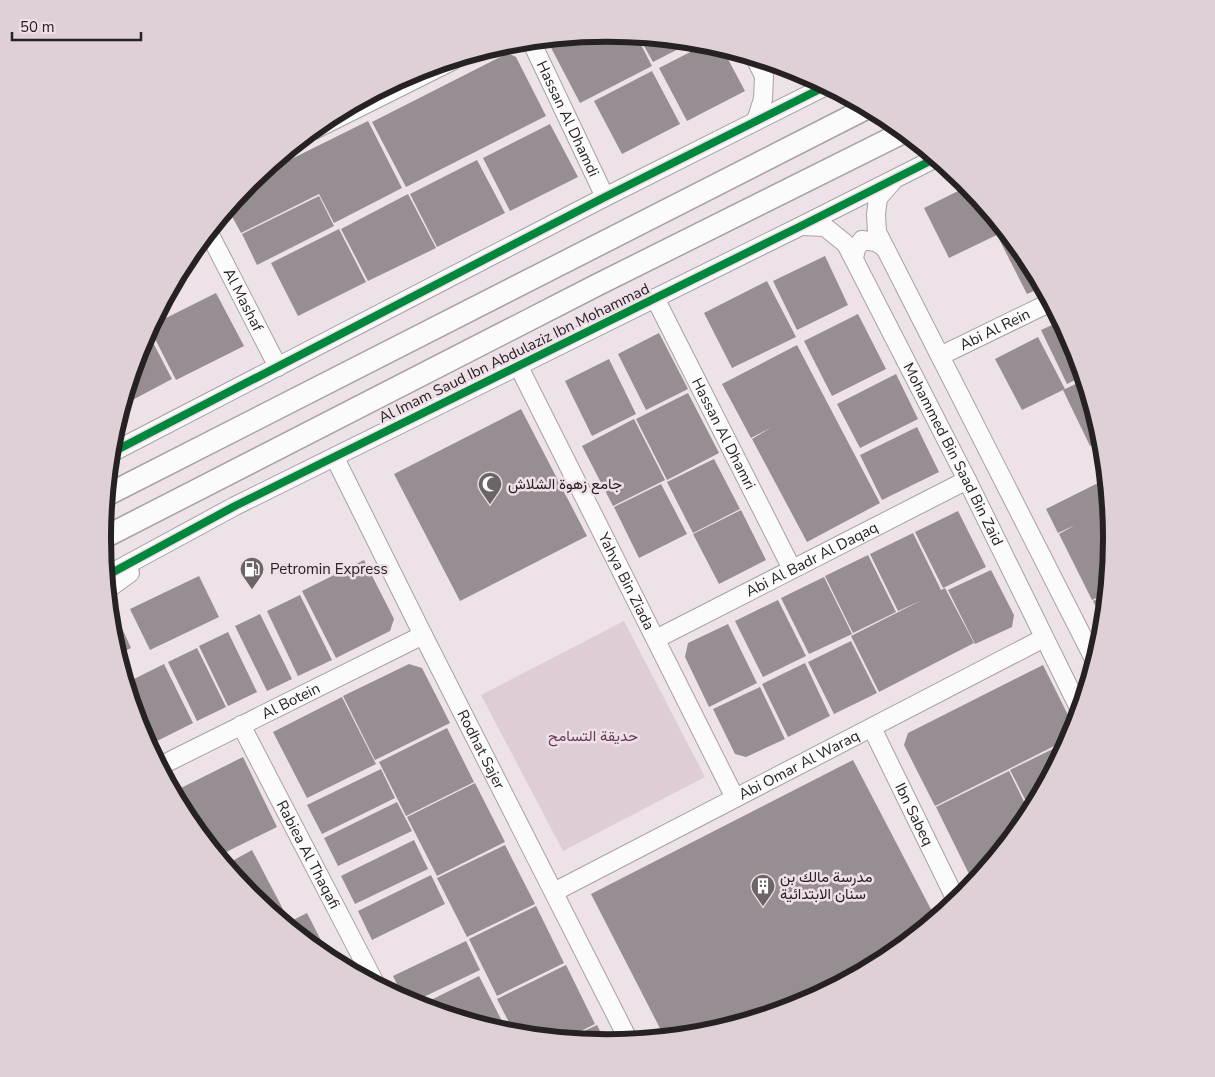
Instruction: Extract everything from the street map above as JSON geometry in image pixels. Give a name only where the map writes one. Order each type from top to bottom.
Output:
[{"type":"main road","points":[[114,491],[860,112]]},
{"type":"main road","name":"Al Imam Saud Ibn Abdulaziz Ibn Mohammad","points":[[111,534],[599,284],[896,136]]},
{"type":"street","name":"Hassan Al Dhamdi","points":[[534,48],[605,197]]},
{"type":"street","points":[[756,121],[764,99],[764,76],[759,66]]},
{"type":"street","points":[[120,448],[605,197],[818,90]]},
{"type":"street","name":"Al Imam Saud Ibn Abdulaziz Ibn Mohammad","points":[[113,572],[236,506],[929,161]]},
{"type":"street","points":[[894,179],[878,198],[876,214],[877,232],[1090,652]]},
{"type":"street","name":"Mohammed Bin Saad Bin Zaid","points":[[801,226],[825,227],[846,244],[967,480],[1076,701]]},
{"type":"street","name":"Al Mashaf","points":[[213,239],[278,367]]},
{"type":"street","points":[[854,258],[862,240],[876,242],[885,248]]},
{"type":"street","name":"Hassan Al Dhamri","points":[[655,298],[792,569]]},
{"type":"street","name":"Abi Al Rein","points":[[940,356],[1045,305]]},
{"type":"street","name":"Yahya Bin Ziada","points":[[518,365],[735,798]]},
{"type":"street","name":"Rodhat Sajer","points":[[335,458],[625,1033]]},
{"type":"street","name":"Abi Al Badr Al Daqaq","points":[[656,639],[967,480]]},
{"type":"street","points":[[113,563],[183,534]]},
{"type":"street","points":[[114,585],[183,534]]},
{"type":"street","name":"Al Botein","points":[[166,763],[423,634]]},
{"type":"street","name":"Abi Omar Al Waraq","points":[[554,892],[1044,638]]},
{"type":"street","name":"Rabiea Al Thaqafi","points":[[241,726],[371,974]]},
{"type":"street","name":"Ibn Sabeq","points":[[872,728],[953,894]]},
{"type":"green space","name":"حديقة التسامح","points":[[624,621],[705,777],[563,851],[481,695]]},
{"type":"building","points":[[608,42],[641,44],[652,66],[580,103],[550,46]]},
{"type":"building","points":[[643,44],[680,48],[653,62]]},
{"type":"building","points":[[694,50],[727,57],[745,91],[687,121],[659,68]]},
{"type":"building","points":[[508,53],[516,57],[546,116],[406,187],[372,122]]},
{"type":"building","points":[[652,71],[680,124],[622,154],[594,101]]},
{"type":"building","points":[[368,121],[402,188],[334,223],[319,194],[241,233],[231,215],[284,162]]},
{"type":"building","points":[[550,124],[578,177],[510,211],[483,158]]},
{"type":"building","points":[[477,160],[505,213],[437,247],[410,194]]},
{"type":"building","points":[[960,190],[999,234],[949,258],[924,208]]},
{"type":"building","points":[[408,194],[436,248],[368,281],[341,229]]},
{"type":"building","points":[[319,196],[334,226],[257,265],[242,234]]},
{"type":"building","points":[[339,229],[366,282],[298,316],[271,263]]},
{"type":"building","points":[[1000,236],[1020,263],[1036,290],[1027,294],[998,237]]},
{"type":"building","points":[[825,256],[848,305],[797,330],[773,281]]},
{"type":"building","points":[[767,281],[796,337],[732,368],[704,313]]},
{"type":"building","points":[[216,293],[244,346],[176,380],[154,338],[163,320]]},
{"type":"building","points":[[858,314],[886,369],[832,396],[804,341]]},
{"type":"building","points":[[1054,324],[1077,379],[1067,384],[1041,330]]},
{"type":"building","points":[[659,333],[688,389],[646,410],[618,354]]},
{"type":"building","points":[[1038,337],[1065,389],[1022,410],[995,359]]},
{"type":"building","points":[[152,342],[172,379],[131,401]]},
{"type":"building","points":[[797,345],[880,503],[807,542],[752,439],[772,427],[751,438],[722,384]]},
{"type":"building","points":[[609,359],[636,414],[592,436],[565,381]]},
{"type":"building","points":[[896,374],[918,419],[860,448],[837,404]]},
{"type":"building","points":[[1078,383],[1087,410],[1094,444],[1090,446],[1063,390]]},
{"type":"building","points":[[688,393],[719,453],[667,480],[636,419]]},
{"type":"building","name":"جامع زهوة الشلاش","points":[[521,409],[587,536],[460,601],[394,474]]},
{"type":"building","points":[[634,419],[665,480],[613,506],[582,446]]},
{"type":"building","points":[[917,427],[939,472],[882,500],[860,455]]},
{"type":"building","points":[[714,459],[740,509],[693,533],[667,482]]},
{"type":"building","points":[[1100,482],[1104,538],[1100,596],[1092,600],[1059,534],[1075,525],[1058,533],[1046,509]]},
{"type":"building","points":[[661,484],[687,534],[639,558],[614,507]]},
{"type":"building","points":[[741,510],[766,560],[719,584],[693,534]]},
{"type":"building","points":[[958,511],[986,567],[943,588],[915,532]]},
{"type":"building","points":[[913,533],[941,590],[945,588],[974,643],[879,692],[851,636],[922,600],[898,611],[870,554]]},
{"type":"building","points":[[868,555],[896,612],[853,633],[825,576]]},
{"type":"building","points":[[364,560],[394,619],[390,631],[336,658],[302,591]]},
{"type":"building","points":[[991,570],[1014,615],[1012,627],[975,644],[948,590]]},
{"type":"building","points":[[199,576],[219,617],[150,650],[130,609]]},
{"type":"building","points":[[824,577],[852,634],[809,654],[781,598]]},
{"type":"building","points":[[300,595],[332,660],[298,676],[267,611]]},
{"type":"building","points":[[1099,598],[1098,611],[1093,601]]},
{"type":"building","points":[[778,600],[806,656],[763,677],[735,621]]},
{"type":"building","points":[[260,614],[292,679],[267,691],[235,626]]},
{"type":"building","points":[[119,622],[131,648],[124,651]]},
{"type":"building","points":[[728,624],[757,683],[709,707],[685,657],[688,643]]},
{"type":"building","points":[[228,632],[257,692],[228,706],[199,646]]},
{"type":"building","points":[[851,641],[877,693],[834,714],[808,662]]},
{"type":"building","points":[[197,648],[226,707],[197,721],[168,662]]},
{"type":"building","points":[[805,663],[830,716],[788,737],[762,684]]},
{"type":"building","points":[[164,664],[193,723],[155,742],[132,680]]},
{"type":"building","points":[[409,664],[422,668],[450,723],[375,760],[343,696]]},
{"type":"building","points":[[1043,665],[1070,718],[1059,744],[935,806],[904,745],[908,733]]},
{"type":"building","points":[[760,687],[785,739],[746,757],[735,754],[713,709]]},
{"type":"building","points":[[342,697],[376,764],[307,798],[273,732]]},
{"type":"building","points":[[447,728],[474,782],[406,816],[379,762]]},
{"type":"building","points":[[1057,747],[1027,803],[1010,770]]},
{"type":"building","points":[[243,757],[277,827],[224,853],[195,814],[180,789]]},
{"type":"building","name":"مدرسة مالك بن سنان الابتدائية","points":[[853,760],[933,913],[883,951],[856,968],[797,997],[736,1018],[661,1031],[591,894]]},
{"type":"building","points":[[381,769],[395,798],[322,834],[307,805]]},
{"type":"building","points":[[1009,771],[1026,805],[1001,840],[970,876],[936,807]]},
{"type":"building","points":[[475,783],[505,842],[437,876],[407,817]]},
{"type":"building","points":[[397,802],[412,831],[338,866],[324,838]]},
{"type":"building","points":[[414,840],[428,869],[355,904],[341,876]]},
{"type":"building","points":[[505,845],[535,904],[467,937],[437,878]]},
{"type":"building","points":[[252,850],[285,913],[280,911],[257,889],[231,861]]},
{"type":"building","points":[[431,875],[445,904],[372,940],[358,911]]},
{"type":"building","points":[[536,906],[564,963],[497,996],[469,939]]},
{"type":"building","points":[[307,913],[323,944],[306,932],[292,921]]},
{"type":"building","points":[[466,941],[480,970],[421,998],[399,988],[393,976]]},
{"type":"building","points":[[566,965],[595,1024],[577,1033],[510,1025],[497,999]]},
{"type":"building","points":[[479,976],[503,1023],[479,1018],[429,1001]]},
{"type":"building","points":[[597,1025],[601,1034],[580,1033]]},
{"type":"cycle path","points":[[120,448],[605,197],[818,90]]},
{"type":"cycle path","points":[[113,572],[235,506],[929,161]]},
{"type":"place","name":"جامع زهوة الشلاش","points":[[490,505]]},
{"type":"place","name":"Petromin Express","points":[[252,590]]},
{"type":"place","name":"مدرسة مالك بن سنان الابتدائية","points":[[763,907]]}]
